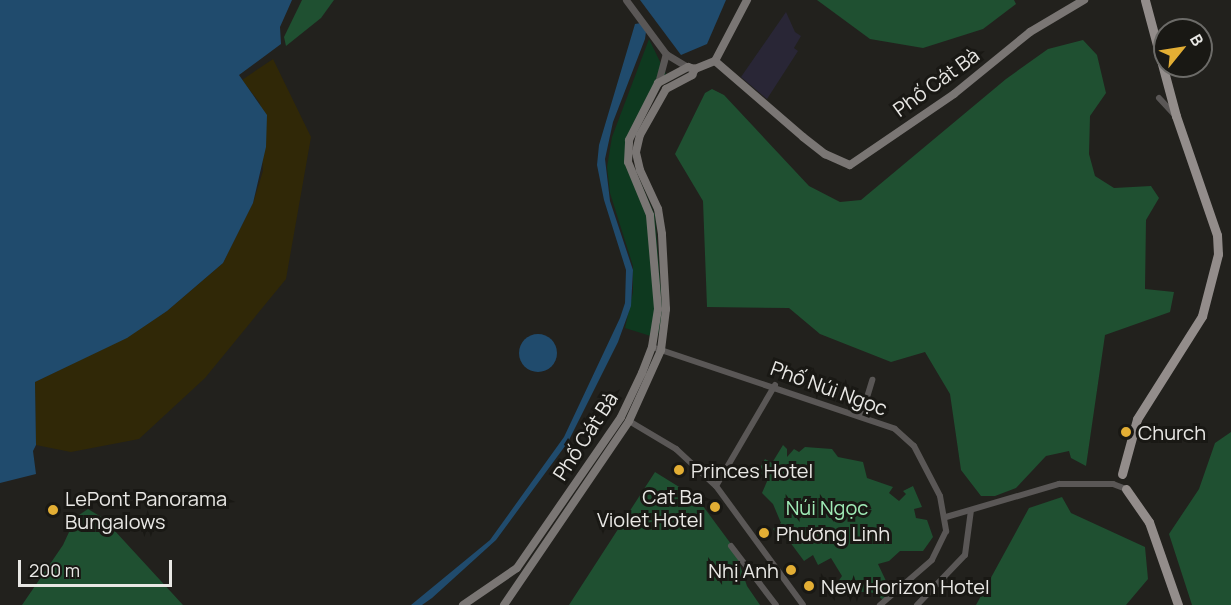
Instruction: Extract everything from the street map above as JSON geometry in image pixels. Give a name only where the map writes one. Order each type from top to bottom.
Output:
[{"type":"main road","points":[[632,152],[629,141],[658,83],[715,61],[747,0]]},
{"type":"main road","name":"Phố Cát Bà","points":[[715,61],[818,148],[850,165],[954,94],[1030,32],[1084,0]]},
{"type":"main road","points":[[1145,0],[1176,116],[1217,235],[1215,275],[1191,337],[1137,419],[1122,474],[1126,489],[1149,522],[1178,605]]},
{"type":"main road","points":[[632,152],[645,124],[666,89],[692,75],[692,68]]},
{"type":"main road","points":[[658,83],[666,89]]},
{"type":"main road","name":"Phố Cát Bà","points":[[504,605],[563,509],[625,419],[657,349],[659,244],[650,214],[636,186],[632,152]]},
{"type":"main road","name":"Phố Cát Bà","points":[[463,605],[511,575],[563,509]]},
{"type":"street","points":[[626,0],[666,54],[692,68]]},
{"type":"street","points":[[658,83],[666,54]]},
{"type":"street","points":[[1159,98],[1176,116]]},
{"type":"street","name":"Phố Núi Ngọc","points":[[657,349],[775,385],[895,429],[914,446],[931,472],[946,517],[943,541],[932,560],[880,605]]},
{"type":"street","points":[[861,417],[873,380]]},
{"type":"street","points":[[716,486],[775,385]]},
{"type":"street","points":[[625,419],[676,449],[716,486],[803,605]]},
{"type":"street","points":[[1113,484],[1122,474]]},
{"type":"street","points":[[946,517],[1043,487],[1113,484],[1126,489]]},
{"type":"street","points":[[917,605],[965,555],[971,510]]},
{"type":"street","points":[[731,546],[776,605]]},
{"type":"shaded area","points":[[786,12],[795,32],[801,36],[794,48],[798,51],[767,99],[741,77]]},
{"type":"green space","points":[[302,0],[334,0],[321,18],[286,46],[284,37]]},
{"type":"green space","points":[[817,0],[1014,0],[1016,4],[983,29],[923,48],[870,39]]},
{"type":"green space","points":[[649,39],[666,74],[625,147],[655,215],[663,317],[657,338],[625,328],[633,292],[633,266],[610,193],[607,167],[612,137]]},
{"type":"green space","points":[[1083,40],[1097,55],[1106,93],[1090,116],[1089,154],[1095,176],[1114,188],[1151,186],[1159,198],[1146,220],[1145,289],[1174,292],[1170,312],[1105,335],[1086,466],[1071,458],[1069,451],[1046,456],[1016,488],[995,496],[981,496],[961,470],[950,394],[925,352],[891,362],[820,334],[789,308],[707,307],[703,201],[675,154],[705,93],[712,89],[724,95],[809,186],[840,202],[861,200],[1006,79],[1048,49]]},
{"type":"green space","points":[[1231,432],[1231,605],[1192,605],[1169,534],[1199,489],[1215,443]]},
{"type":"green space","name":"Núi Ngọc","points":[[783,445],[787,449],[787,457],[794,449],[799,452],[805,447],[832,449],[838,457],[863,462],[867,478],[893,487],[889,493],[899,501],[906,494],[903,491],[913,486],[922,507],[914,509],[916,518],[927,520],[933,537],[923,551],[900,551],[889,561],[878,564],[886,581],[896,587],[883,600],[875,593],[839,590],[835,586],[842,576],[831,558],[818,565],[813,555],[804,561],[781,530],[776,533],[773,529],[781,523],[773,504],[762,493],[768,479],[758,472],[765,459],[772,463]]},
{"type":"green space","points":[[655,472],[697,498],[734,548],[747,586],[760,605],[569,605]]},
{"type":"green space","points":[[1062,497],[1071,513],[1145,547],[1148,579],[1126,605],[976,605],[1029,508]]},
{"type":"green space","points":[[88,509],[103,518],[183,605],[22,605],[63,545],[76,517]]},
{"type":"sand","points":[[273,59],[311,137],[286,279],[205,378],[139,439],[71,452],[36,445],[35,382],[127,337],[167,311],[223,263],[253,203],[263,171],[260,103],[242,80]]},
{"type":"water","points":[[0,0],[292,0],[280,27],[281,44],[239,75],[267,115],[266,147],[253,203],[223,263],[167,311],[127,338],[35,382],[36,445],[33,451],[36,474],[0,483]]},
{"type":"water","points":[[640,0],[726,0],[707,44],[681,55]]},
{"type":"water","points":[[641,23],[646,32],[645,39],[613,122],[605,159],[610,201],[633,270],[631,306],[618,342],[568,442],[496,540],[432,598],[422,605],[411,605],[490,540],[564,437],[620,318],[625,303],[626,270],[604,200],[597,165],[599,145],[635,24]]},
{"type":"water","points":[[538,334],[551,340],[557,353],[551,366],[538,372],[525,366],[519,353],[525,340]]},
{"type":"place","name":"Church","points":[[1126,432]]},
{"type":"place","name":"Princes Hotel","points":[[679,470]]},
{"type":"place","name":"Cat Ba Violet Hotel","points":[[715,507]]},
{"type":"place","name":"LePont Panorama Bungalows","points":[[53,510]]},
{"type":"place","name":"Phương Linh","points":[[764,533]]},
{"type":"place","name":"Nhị Anh","points":[[791,570]]},
{"type":"place","name":"New Horizon Hotel","points":[[809,586]]}]
